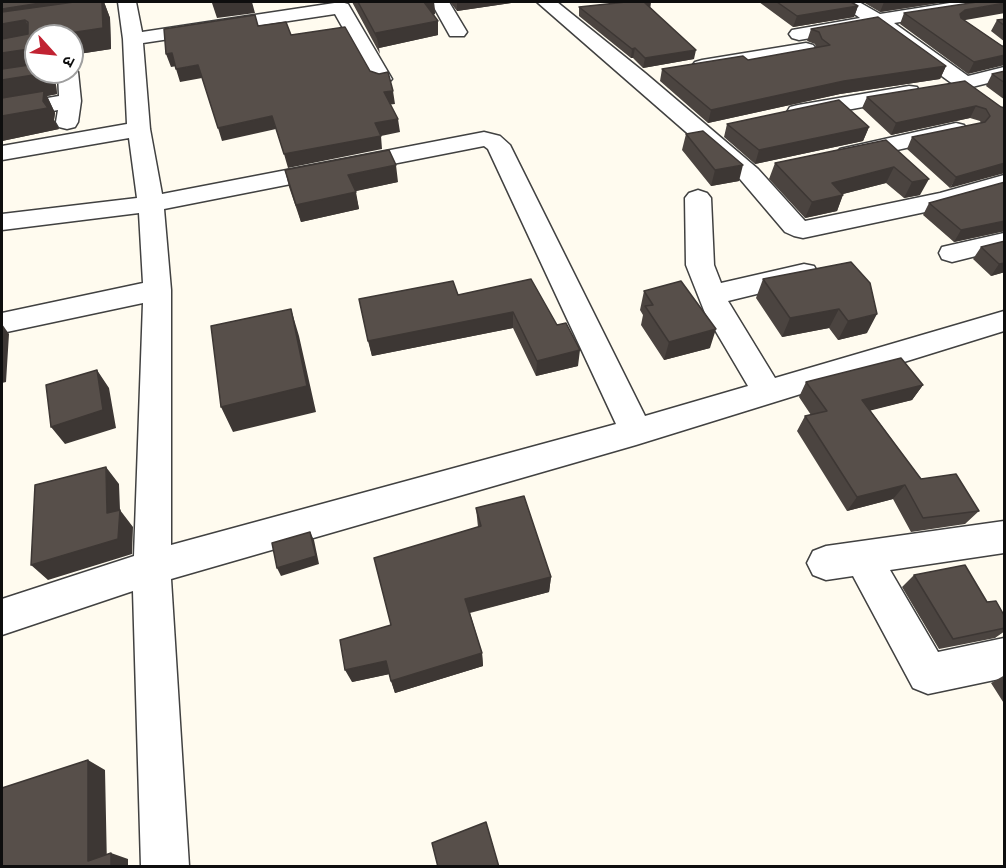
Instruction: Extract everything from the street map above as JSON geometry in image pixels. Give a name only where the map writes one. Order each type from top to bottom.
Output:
[{"type":"street","points":[[440,2],[457,32]]},
{"type":"street","points":[[683,69],[803,42],[878,21],[986,2]]},
{"type":"street","points":[[856,3],[988,100]]},
{"type":"street","points":[[105,10],[128,4],[140,129],[151,204],[157,290],[152,605],[165,867]]},
{"type":"street","points":[[551,7],[587,7]]},
{"type":"street","points":[[551,7],[638,77],[702,133],[761,172],[794,226],[803,230],[935,192],[1005,182]]},
{"type":"street","points":[[133,39],[341,8],[381,79]]},
{"type":"street","points":[[638,77],[660,73]]},
{"type":"street","points":[[783,116],[840,103],[1005,73]]},
{"type":"street","points":[[64,141],[70,100],[69,84]]},
{"type":"street","points":[[2,113],[70,100]]},
{"type":"street","points":[[840,103],[894,154]]},
{"type":"street","points":[[829,158],[894,154],[970,127]]},
{"type":"street","points":[[702,133],[725,128]]},
{"type":"street","points":[[2,153],[140,129]]},
{"type":"street","points":[[2,222],[151,204],[484,139],[492,141],[498,145],[636,432]]},
{"type":"street","points":[[698,198],[700,265],[719,313],[767,391]]},
{"type":"street","points":[[952,253],[1005,241]]},
{"type":"street","points":[[712,295],[829,267]]},
{"type":"street","points":[[2,323],[157,290]]},
{"type":"street","points":[[2,617],[153,567],[636,432],[1005,321]]},
{"type":"street","points":[[1005,537],[845,561],[928,674],[1005,658]]},
{"type":"building","points":[[2,2],[47,2],[2,9]]},
{"type":"building","points":[[74,2],[102,2],[103,28],[84,31],[84,24],[28,24],[25,20],[2,24],[2,12]]},
{"type":"building","points":[[358,2],[424,2],[438,21],[376,33],[378,39]]},
{"type":"building","points":[[651,2],[645,3],[696,50],[645,58],[579,7]]},
{"type":"building","points":[[777,2],[851,2],[858,6],[797,16]]},
{"type":"building","points":[[977,2],[1005,2],[965,10],[960,14],[961,18],[1005,46],[1005,55],[974,62],[904,13]]},
{"type":"building","points":[[255,15],[258,26],[286,22],[291,35],[345,27],[370,71],[379,74],[388,72],[393,91],[384,92],[398,119],[375,123],[381,136],[284,154],[272,116],[218,128],[198,65],[176,69],[172,53],[166,54],[164,29]]},
{"type":"building","points":[[878,17],[946,66],[844,81],[711,110],[662,69],[743,56],[748,60],[830,45],[822,39],[819,32],[811,29]]},
{"type":"building","points":[[1005,19],[1005,26],[997,20]]},
{"type":"building","points":[[24,35],[24,50],[2,53],[2,39]]},
{"type":"building","points":[[24,66],[24,76],[2,80],[2,69]]},
{"type":"building","points":[[1005,71],[1005,83],[992,74]]},
{"type":"building","points":[[965,81],[1005,108],[1005,163],[956,177],[912,137],[985,122],[990,116],[986,109],[976,106],[896,123],[867,97]]},
{"type":"building","points":[[44,91],[43,101],[48,108],[2,116],[2,98]]},
{"type":"building","points":[[839,100],[869,127],[759,150],[727,124]]},
{"type":"building","points":[[703,131],[743,165],[715,170],[686,134]]},
{"type":"building","points":[[886,140],[929,179],[912,182],[894,167],[832,183],[843,195],[812,202],[775,163]]},
{"type":"building","points":[[389,150],[396,165],[348,175],[356,192],[296,205],[285,170]]},
{"type":"building","points":[[1005,182],[1005,221],[961,230],[929,203]]},
{"type":"building","points":[[1005,241],[1005,263],[999,264],[981,247]]},
{"type":"building","points":[[851,262],[870,283],[877,314],[848,321],[839,309],[790,318],[763,279]]},
{"type":"building","points":[[531,279],[557,325],[566,323],[580,350],[537,361],[513,312],[368,341],[359,299],[453,281],[458,295]]},
{"type":"building","points":[[681,281],[716,329],[669,342],[645,306],[653,305],[644,291]]},
{"type":"building","points":[[291,309],[307,386],[221,407],[211,326]]},
{"type":"building","points":[[901,358],[923,385],[862,400],[921,479],[956,474],[979,511],[923,518],[905,485],[857,497],[805,416],[827,411],[806,382]]},
{"type":"building","points":[[97,370],[103,410],[51,427],[46,385]]},
{"type":"building","points":[[106,467],[107,513],[120,510],[118,539],[31,565],[35,485]]},
{"type":"building","points":[[524,496],[551,577],[465,599],[482,653],[391,681],[386,661],[345,670],[340,640],[391,625],[374,558],[481,526],[476,508]]},
{"type":"building","points":[[310,532],[316,556],[277,568],[272,543]]},
{"type":"building","points":[[965,565],[987,602],[996,601],[1005,617],[1005,628],[953,639],[914,575]]},
{"type":"building","points":[[88,760],[88,861],[111,853],[111,867],[2,867],[2,788]]},
{"type":"building","points":[[486,822],[499,867],[438,867],[432,843]]}]
